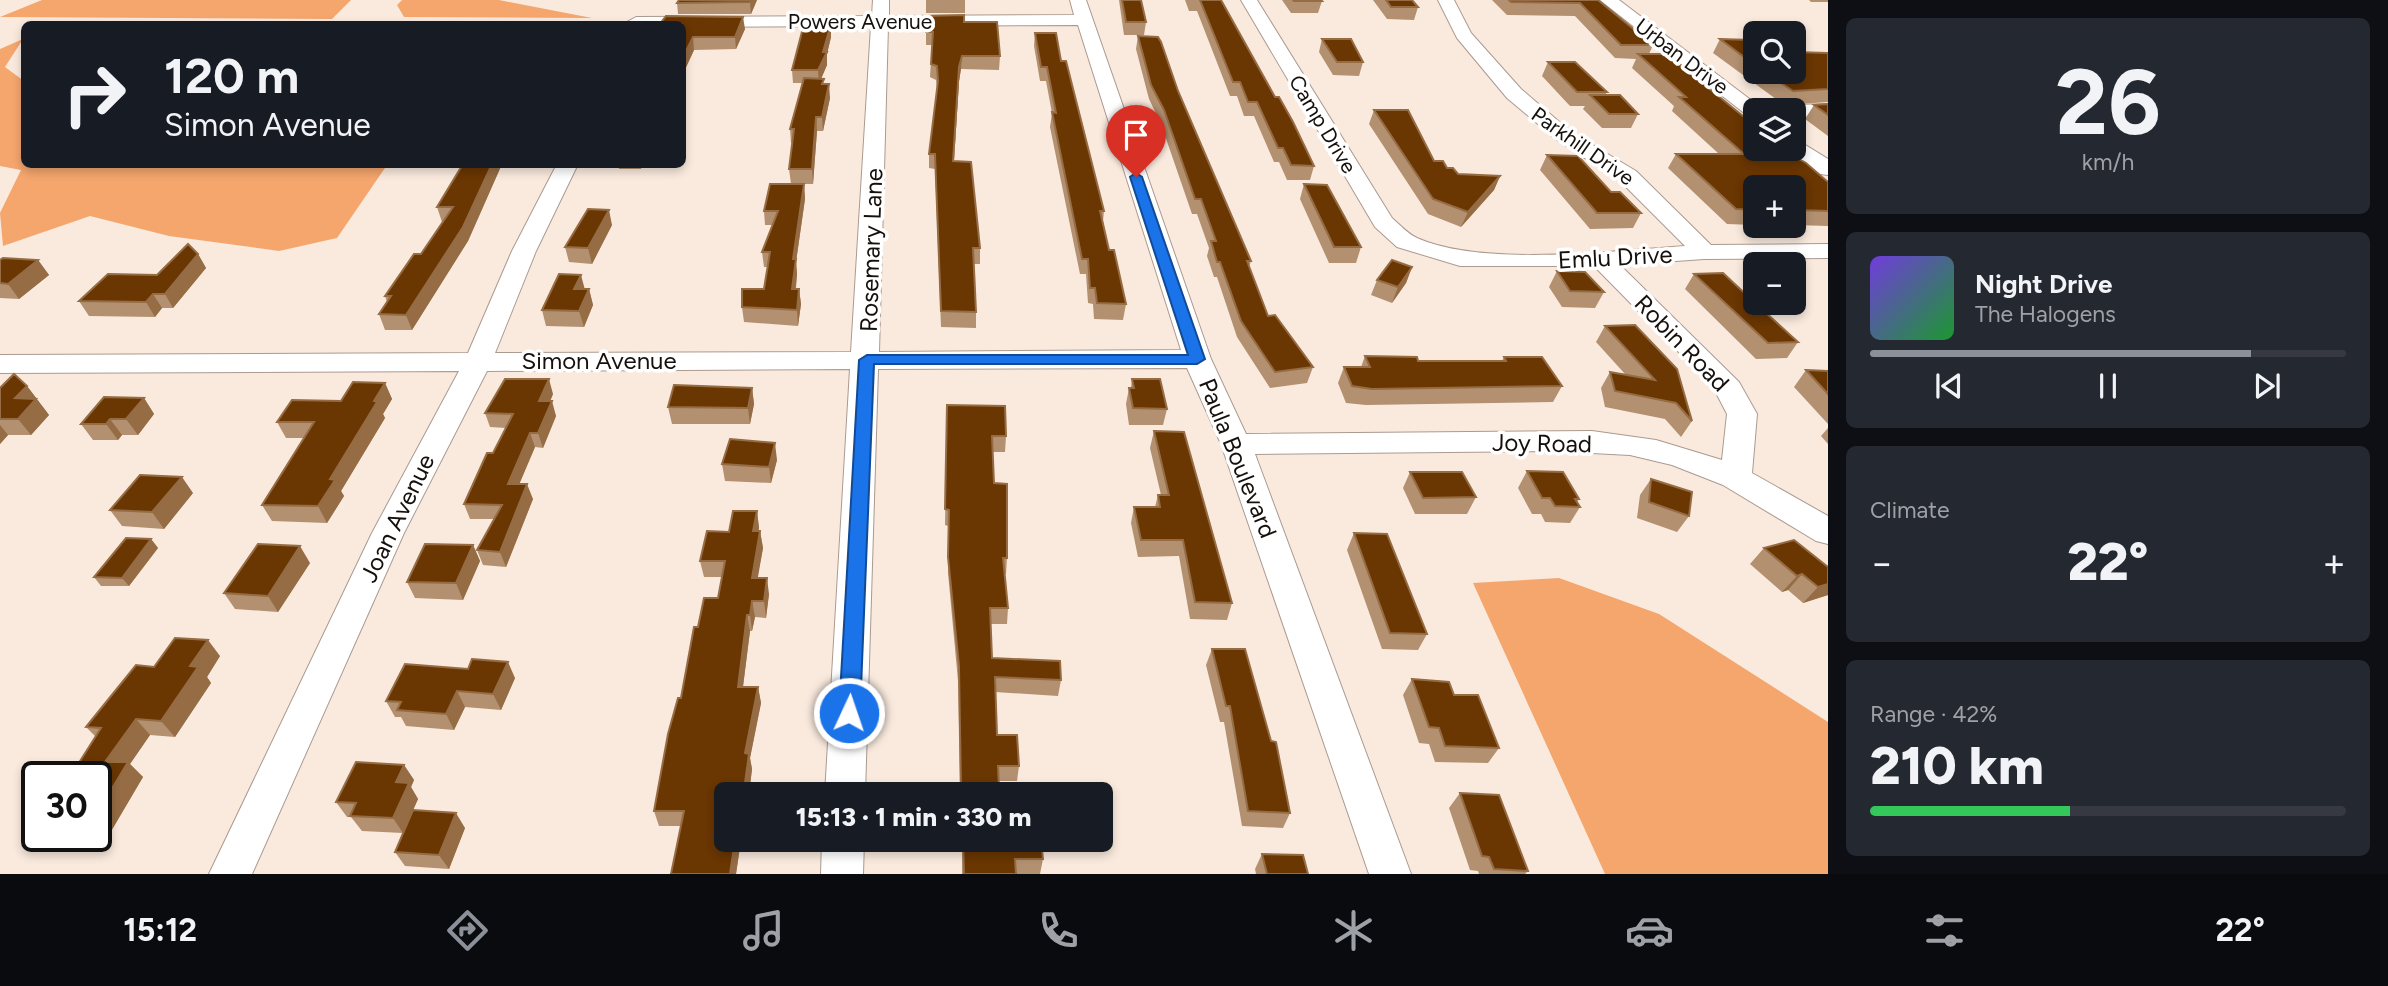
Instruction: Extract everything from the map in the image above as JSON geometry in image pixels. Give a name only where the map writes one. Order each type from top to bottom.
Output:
[{"type":"street","points":[[637,21],[647,0]]},
{"type":"street","name":"Camp Drive","points":[[1249,0],[1383,222],[1405,242]]},
{"type":"street","name":"Parkhill Drive","points":[[1447,0],[1450,16],[1460,31],[1526,105],[1563,135],[1626,174],[1659,203],[1704,253]]},
{"type":"street","name":"Urban Drive","points":[[1608,0],[1743,102]]},
{"type":"street","name":"Powers Avenue","points":[[677,21],[880,11],[1080,10]]},
{"type":"street","name":"Paula Boulevard","points":[[1080,10],[1197,359],[1236,444],[1314,653],[1390,874]]},
{"type":"street","name":"Rosemary Lane","points":[[846,782],[867,360],[880,11]]},
{"type":"street","points":[[1806,111],[1828,110]]},
{"type":"street","points":[[1806,153],[1828,169]]},
{"type":"street","name":"Joan Avenue","points":[[230,874],[388,533],[478,361],[524,251],[566,168]]},
{"type":"street","name":"Emlu Drive","points":[[1405,242],[1460,259],[1600,259],[1704,253],[1828,251]]},
{"type":"street","name":"Robin Road","points":[[1600,259],[1725,382],[1742,414],[1736,479]]},
{"type":"street","name":"Simon Avenue","points":[[0,364],[1197,359]]},
{"type":"street","name":"Joy Road","points":[[1236,444],[1498,442],[1630,445],[1678,457],[1736,479],[1797,511],[1828,532]]},
{"type":"street","points":[[842,874],[843,852]]},
{"type":"shaded area","points":[[42,0],[351,0],[332,19],[0,17]]},
{"type":"shaded area","points":[[402,0],[499,0],[592,18],[404,17],[397,5]]},
{"type":"shaded area","points":[[21,40],[5,67],[21,79],[21,168],[385,168],[337,238],[279,251],[169,236],[90,216],[3,246],[0,213],[21,170],[0,166],[0,49]]},
{"type":"shaded area","points":[[1559,578],[1659,614],[1828,722],[1828,874],[1605,874],[1473,583]]},
{"type":"building","points":[[679,0],[751,0],[677,3]]},
{"type":"building","points":[[1122,0],[1141,0],[1146,22],[1126,22]]},
{"type":"building","points":[[1200,0],[1221,0],[1275,97],[1279,97],[1314,166],[1291,165],[1283,148],[1278,148],[1257,102],[1248,102],[1240,82],[1233,82]]},
{"type":"building","points":[[1386,0],[1412,0],[1418,7],[1391,7]]},
{"type":"building","points":[[1509,0],[1598,0],[1653,45],[1621,45],[1580,3]]},
{"type":"building","points":[[964,15],[964,22],[997,22],[1000,56],[962,56],[959,67],[953,161],[971,162],[980,248],[973,248],[976,312],[941,311],[935,154],[929,154],[938,81],[937,66],[931,64],[933,32],[926,32],[926,16]]},
{"type":"building","points":[[666,16],[743,17],[735,37],[693,37],[686,51],[686,21],[662,21]]},
{"type":"building","points":[[804,24],[831,24],[823,52],[827,52],[818,70],[792,70]]},
{"type":"building","points":[[1035,33],[1056,33],[1061,61],[1066,61],[1104,211],[1100,211],[1109,250],[1114,250],[1126,304],[1097,303],[1095,288],[1090,288],[1088,259],[1082,259],[1052,112],[1056,113],[1047,67],[1041,67]]},
{"type":"building","points":[[1138,36],[1158,37],[1161,42],[1178,91],[1251,261],[1247,261],[1268,316],[1275,315],[1313,367],[1275,372],[1241,321],[1220,262],[1217,262],[1211,241],[1216,241],[1201,199],[1195,199],[1164,110],[1151,85]]},
{"type":"building","points":[[1322,39],[1351,39],[1363,62],[1337,62]]},
{"type":"building","points":[[1720,39],[1743,40],[1743,56]]},
{"type":"building","points":[[1806,52],[1828,53],[1828,89],[1793,91],[1783,84],[1806,84]]},
{"type":"building","points":[[1638,54],[1667,54],[1743,116],[1743,153],[1679,97],[1686,97]]},
{"type":"building","points":[[1548,62],[1575,62],[1607,92],[1577,92]]},
{"type":"building","points":[[804,78],[824,79],[822,84],[829,84],[822,117],[816,117],[812,169],[789,169],[794,129],[790,129]]},
{"type":"building","points":[[1590,95],[1620,95],[1638,114],[1609,114]]},
{"type":"building","points":[[1828,104],[1828,115],[1814,105]]},
{"type":"building","points":[[1374,110],[1408,110],[1434,161],[1443,161],[1447,168],[1453,168],[1458,174],[1500,176],[1468,212],[1433,199]]},
{"type":"building","points":[[1676,154],[1743,154],[1743,161],[1802,161],[1828,182],[1828,211],[1806,210],[1806,175],[1743,175],[1743,209],[1736,209]]},
{"type":"building","points":[[1547,155],[1578,156],[1611,192],[1620,192],[1641,213],[1597,213]]},
{"type":"building","points":[[461,168],[490,168],[463,227],[406,315],[379,314],[391,296],[385,296],[414,254],[421,254],[453,207],[437,207]]},
{"type":"building","points":[[770,184],[804,184],[793,259],[796,259],[792,289],[799,289],[797,310],[742,307],[742,289],[764,289],[770,252],[762,252],[778,211],[764,211]]},
{"type":"building","points":[[1304,184],[1327,185],[1361,247],[1334,247]]},
{"type":"building","points":[[588,209],[609,210],[588,248],[565,247]]},
{"type":"building","points":[[188,244],[198,254],[165,294],[153,294],[146,302],[79,301],[108,274],[157,275]]},
{"type":"building","points":[[0,260],[38,260],[8,284],[0,283]]},
{"type":"building","points":[[1392,260],[1412,267],[1398,287],[1377,280]]},
{"type":"building","points":[[1557,271],[1585,272],[1604,292],[1570,291]]},
{"type":"building","points":[[1723,273],[1743,291],[1743,315],[1769,315],[1798,342],[1768,343],[1694,274]]},
{"type":"building","points":[[559,274],[581,275],[574,289],[589,289],[579,311],[542,310]]},
{"type":"building","points":[[1635,325],[1677,369],[1692,421],[1676,403],[1615,391],[1610,372],[1655,380],[1605,326]]},
{"type":"building","points":[[1365,356],[1417,357],[1418,361],[1506,361],[1504,357],[1542,357],[1562,386],[1372,389],[1352,386],[1344,367],[1370,367]]},
{"type":"building","points":[[1806,370],[1828,371],[1828,394]]},
{"type":"building","points":[[14,374],[27,386],[15,398],[36,399],[18,419],[0,419],[0,388]]},
{"type":"building","points":[[505,379],[549,379],[539,401],[552,401],[538,433],[530,433],[508,484],[527,484],[500,552],[477,550],[502,505],[464,504],[487,453],[493,453],[513,414],[485,413]]},
{"type":"building","points":[[1132,379],[1160,379],[1167,409],[1133,408],[1129,388],[1134,388]]},
{"type":"building","points":[[353,382],[385,383],[374,401],[377,402],[330,479],[335,480],[318,506],[262,505],[314,422],[277,422],[292,400],[341,401]]},
{"type":"building","points":[[674,385],[752,388],[748,408],[668,407]]},
{"type":"building","points":[[104,397],[144,398],[126,419],[110,419],[106,424],[81,424]]},
{"type":"building","points":[[947,405],[1005,406],[1006,436],[992,436],[994,483],[1007,484],[1007,558],[1003,558],[1008,608],[990,608],[992,658],[1060,661],[1061,680],[995,677],[997,735],[1017,735],[1019,766],[998,766],[999,782],[961,782],[959,666],[948,557],[949,510],[945,509]]},
{"type":"building","points":[[1154,431],[1184,432],[1232,603],[1195,602],[1183,540],[1141,540],[1134,507],[1160,507],[1158,495],[1169,495]]},
{"type":"building","points":[[730,439],[775,443],[769,467],[722,464]]},
{"type":"building","points":[[1527,471],[1563,472],[1579,499],[1575,499],[1580,507],[1555,506],[1550,498],[1542,498]]},
{"type":"building","points":[[1410,472],[1462,472],[1476,497],[1423,498]]},
{"type":"building","points":[[140,475],[182,477],[152,512],[110,510]]},
{"type":"building","points":[[1651,479],[1692,492],[1689,516],[1649,502]]},
{"type":"building","points":[[733,511],[757,511],[753,531],[760,531],[752,578],[767,578],[764,601],[752,601],[750,615],[747,615],[738,687],[758,687],[745,753],[749,754],[745,782],[714,782],[714,852],[733,852],[730,874],[671,874],[684,811],[654,811],[668,734],[678,698],[681,698],[694,627],[698,627],[704,598],[718,598],[725,561],[700,561],[707,531],[729,532]]},
{"type":"building","points":[[1354,533],[1387,534],[1427,634],[1390,633]]},
{"type":"building","points":[[126,538],[151,539],[122,578],[94,577]]},
{"type":"building","points":[[1794,540],[1828,567],[1828,584],[1818,587],[1802,574],[1797,576],[1764,548]]},
{"type":"building","points":[[258,544],[300,546],[268,596],[224,593]]},
{"type":"building","points":[[425,544],[473,545],[456,583],[407,582]]},
{"type":"building","points":[[175,638],[208,640],[190,666],[198,667],[161,721],[136,719],[106,761],[80,761],[101,728],[86,727],[136,665],[154,667]]},
{"type":"building","points":[[1212,649],[1245,649],[1271,741],[1276,742],[1290,813],[1248,811],[1230,706],[1226,706]]},
{"type":"building","points":[[472,659],[508,662],[493,694],[457,691],[446,714],[397,710],[401,702],[386,701],[405,664],[468,669]]},
{"type":"building","points":[[1412,679],[1449,682],[1454,695],[1478,695],[1499,748],[1445,746],[1439,728],[1429,727]]},
{"type":"building","points":[[112,762],[128,762],[112,788]]},
{"type":"building","points":[[356,762],[404,765],[396,782],[409,783],[393,818],[350,816],[356,803],[336,802]]},
{"type":"building","points":[[1460,793],[1499,795],[1528,871],[1494,869],[1489,857],[1482,856]]},
{"type":"building","points":[[413,810],[456,813],[439,855],[395,852]]},
{"type":"building","points":[[963,852],[1042,852],[1043,859],[1015,859],[1016,874],[964,874]]},
{"type":"building","points":[[1262,854],[1303,855],[1308,874],[1267,874]]},
{"type":"route","points":[[849,713],[867,360],[1197,359],[1136,177]]}]
